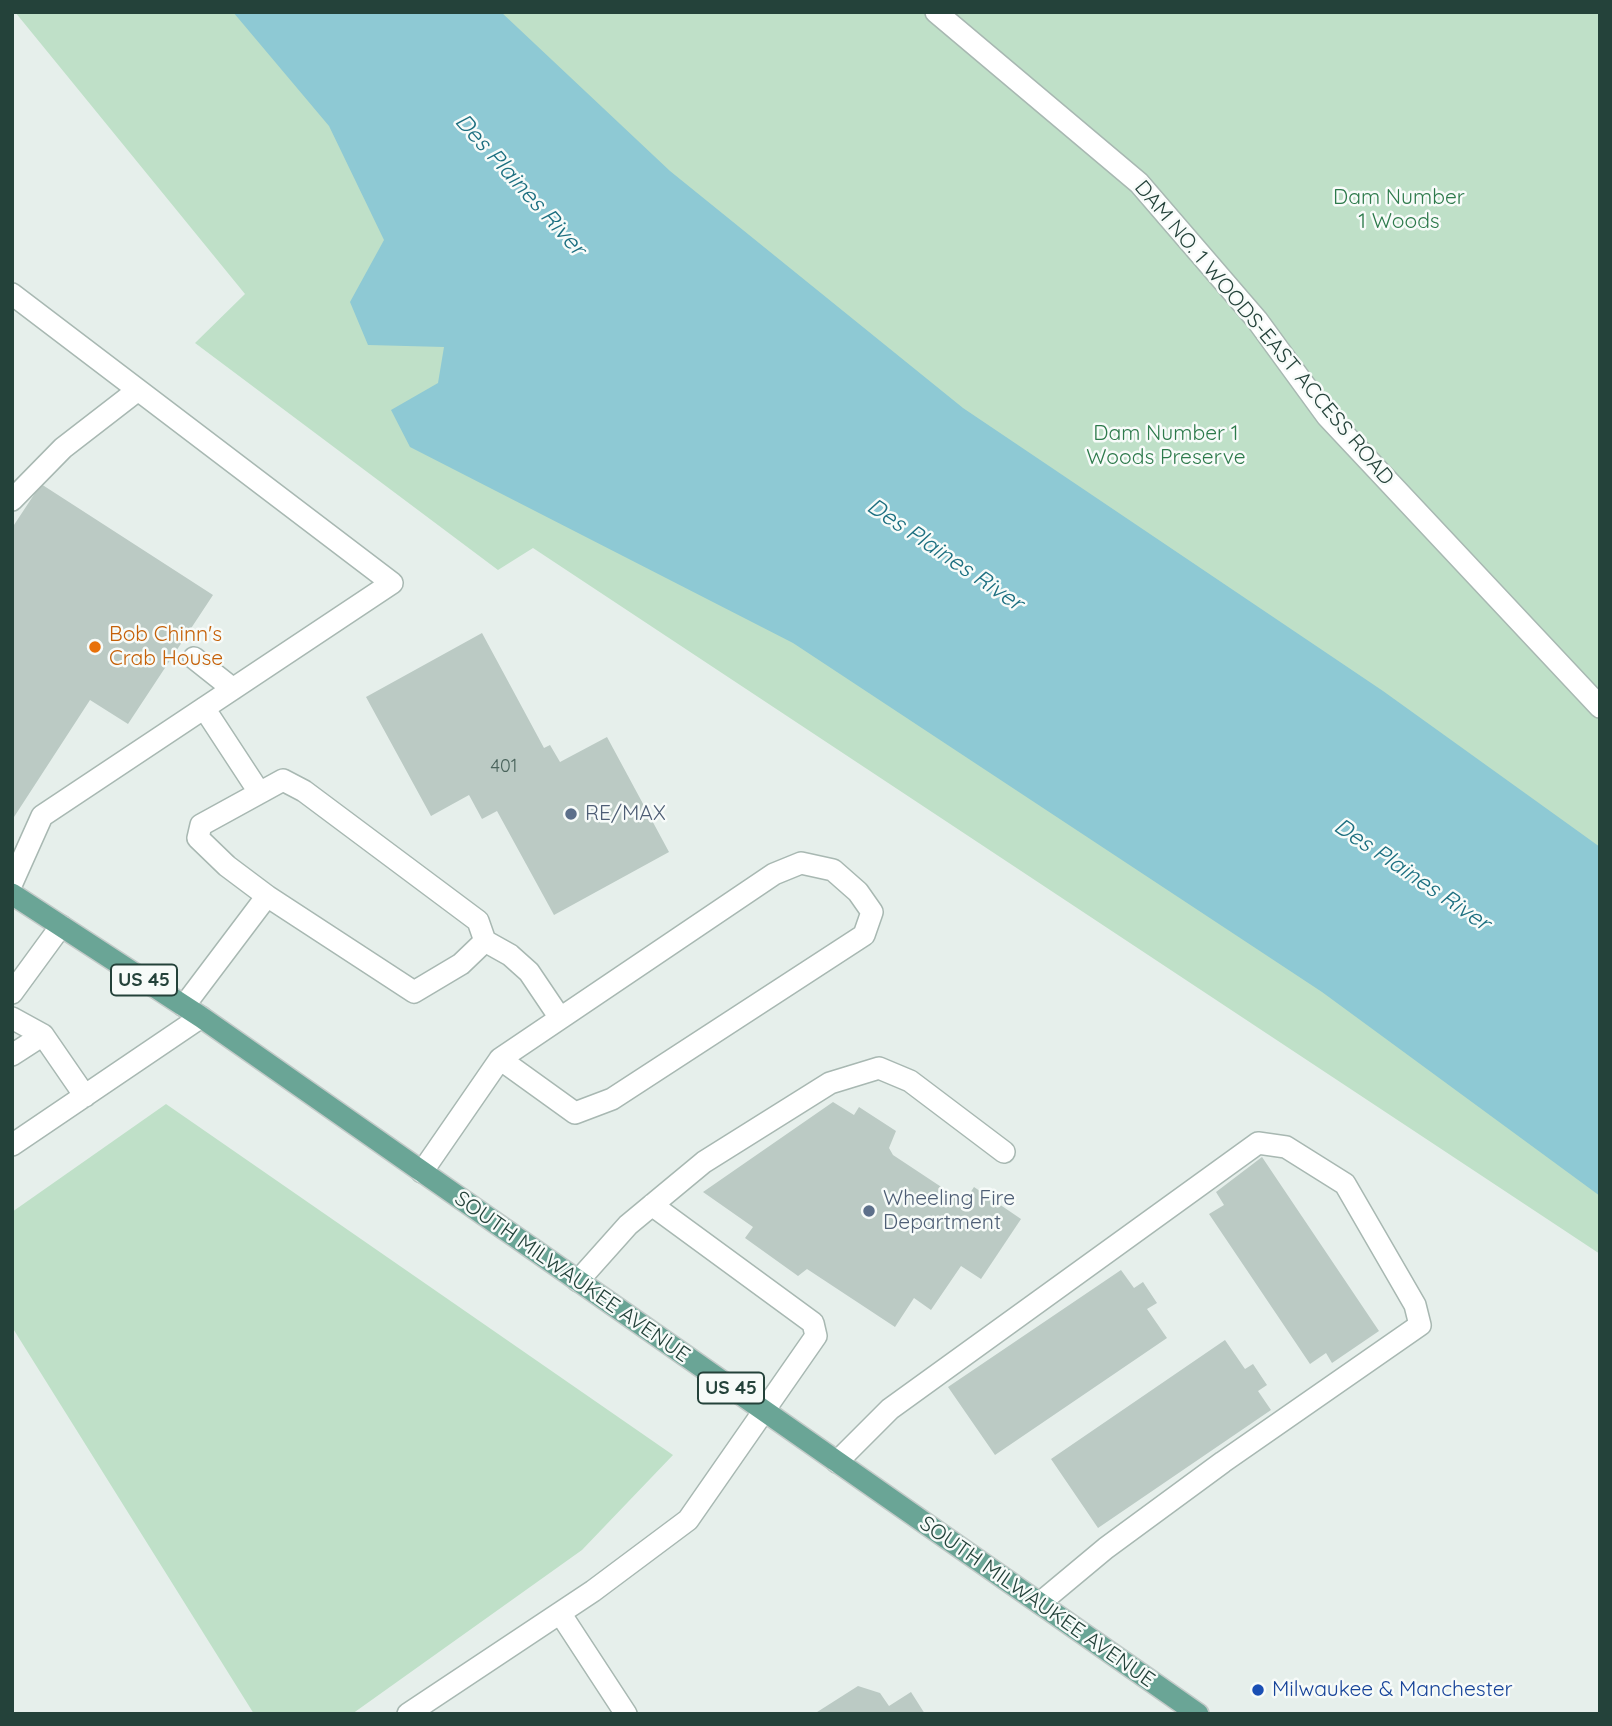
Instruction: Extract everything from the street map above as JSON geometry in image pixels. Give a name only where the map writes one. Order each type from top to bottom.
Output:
[{"type":"main road","name":"SOUTH MILWAUKEE AVENUE","points":[[12,894],[192,1011],[1040,1603],[1186,1711]]},
{"type":"street","name":"DAM NO. 1 WOODS-EAST ACCESS ROAD","points":[[936,12],[1139,183],[1257,320],[1327,416],[1600,707]]},
{"type":"street","points":[[12,294],[392,583],[41,816],[12,883]]},
{"type":"street","points":[[12,499],[63,448],[138,390]]},
{"type":"street","points":[[194,658],[233,689]]},
{"type":"street","points":[[204,708],[259,792]]},
{"type":"street","points":[[485,941],[461,964],[414,992],[267,897],[227,866],[198,838],[201,825],[284,780],[304,792],[478,922],[485,941],[510,955],[529,972],[560,1018]]},
{"type":"street","points":[[422,1172],[500,1059],[774,874],[801,863],[833,870],[858,892],[872,912],[864,935],[611,1099],[575,1113],[500,1059]]},
{"type":"street","points":[[12,1145],[85,1096],[192,1011],[267,897]]},
{"type":"street","points":[[12,993],[61,926]]},
{"type":"street","points":[[12,1018],[43,1035],[85,1096]]},
{"type":"street","points":[[12,1055],[43,1035]]},
{"type":"street","points":[[578,1281],[628,1225],[704,1162],[830,1083],[879,1068],[910,1081],[1004,1152]]},
{"type":"street","points":[[837,1462],[890,1409],[1258,1143],[1286,1147],[1345,1184],[1415,1305],[1420,1325],[1201,1478],[1106,1548],[1040,1603]]},
{"type":"street","points":[[408,1714],[560,1613],[688,1520],[816,1336],[813,1323],[652,1205]]},
{"type":"street","points":[[560,1613],[626,1714]]},
{"type":"green space","name":"Dam Number 1 Woods Preserve","points":[[15,12],[1600,12],[1600,1254],[533,548],[498,570],[195,343],[245,294]]},
{"type":"green space","points":[[166,1104],[673,1455],[582,1550],[352,1714],[254,1714],[12,1327],[12,1212]]},
{"type":"water","name":"Des Plaines River","points":[[233,12],[501,12],[670,171],[963,408],[1383,691],[1600,847],[1600,1196],[1322,992],[793,643],[410,447],[391,410],[438,383],[444,347],[368,345],[350,302],[384,240],[329,126]]},
{"type":"building","name":"Bob Chinn's Crab House","points":[[41,484],[213,595],[128,724],[90,700],[14,817],[12,528]]},
{"type":"building","points":[[482,633],[544,748],[550,745],[560,762],[607,737],[669,852],[554,915],[497,811],[482,819],[469,795],[431,816],[366,697]]},
{"type":"building","name":"Wheeling Fire Department","points":[[833,1102],[854,1115],[859,1107],[896,1131],[889,1148],[893,1155],[964,1202],[974,1187],[1021,1219],[981,1279],[961,1266],[931,1310],[914,1298],[895,1327],[807,1269],[798,1276],[745,1238],[753,1227],[703,1192]]},
{"type":"building","points":[[1262,1157],[1379,1331],[1332,1363],[1326,1353],[1310,1364],[1209,1214],[1224,1205],[1216,1192]]},
{"type":"building","points":[[1121,1270],[1134,1288],[1143,1282],[1157,1303],[1147,1309],[1167,1338],[995,1455],[948,1387]]},
{"type":"building","points":[[1225,1340],[1245,1369],[1253,1364],[1267,1385],[1258,1391],[1271,1410],[1098,1528],[1051,1459]]},
{"type":"building","points":[[858,1686],[880,1693],[889,1706],[911,1692],[925,1714],[814,1714]]},
{"type":"place","name":"Bob Chinn's Crab House","points":[[95,647]]},
{"type":"place","name":"RE/MAX","points":[[571,814]]},
{"type":"place","name":"Wheeling Fire Department","points":[[869,1211]]},
{"type":"place","name":"Milwaukee & Manchester","points":[[1258,1690]]},
{"type":"park label","name":"Dam Number 1 Woods","points":[[1399,210]]}]
